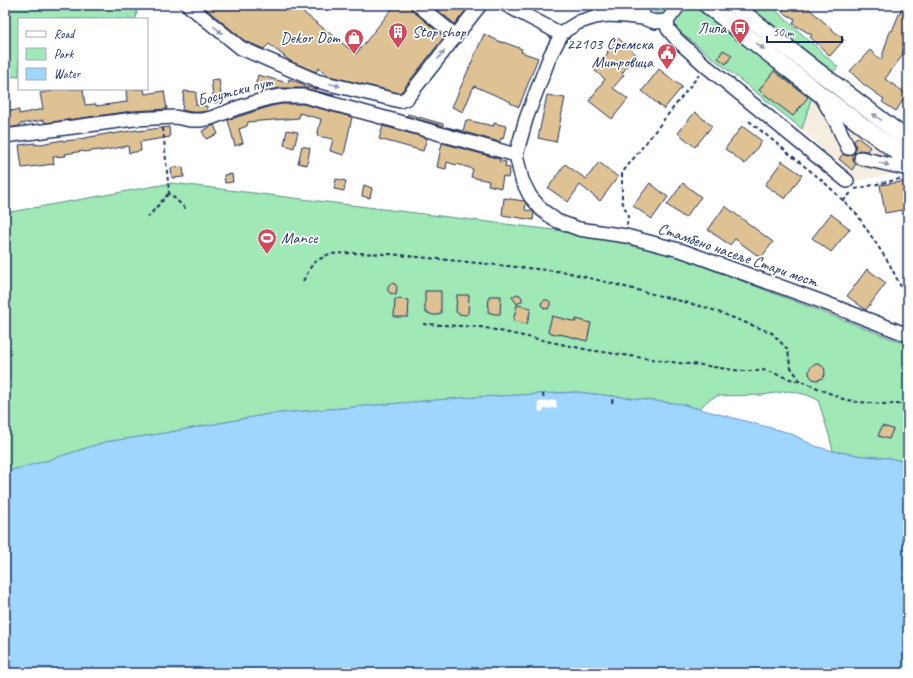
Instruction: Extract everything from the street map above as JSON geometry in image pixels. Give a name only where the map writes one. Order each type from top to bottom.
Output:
[{"type":"main road","points":[[707,5],[819,93],[908,160]]},
{"type":"main road","points":[[733,5],[908,140]]},
{"type":"street","points":[[188,5],[241,48],[317,81],[400,101],[408,98],[480,5]]},
{"type":"street","points":[[418,5],[456,36]]},
{"type":"street","points":[[506,5],[561,35]]},
{"type":"street","points":[[679,5],[667,21],[668,29],[678,40],[706,66],[847,182]]},
{"type":"street","name":"Стамбено насеље Стари мост","points":[[667,21],[655,22],[642,11],[613,16],[595,17],[579,22],[561,35],[550,56],[526,119],[516,155],[522,180],[530,196],[542,210],[557,221],[579,229],[626,236],[682,250],[908,335]]},
{"type":"street","points":[[819,93],[836,122],[848,148]]},
{"type":"street","name":"Босутски пут","points":[[5,136],[134,119],[175,117],[190,120],[201,120],[270,98],[281,96],[304,96],[516,155]]},
{"type":"street","points":[[861,158],[906,174]]},
{"type":"path","points":[[326,10],[330,5]]},
{"type":"path","points":[[626,236],[628,216],[622,201],[622,173],[706,66]]},
{"type":"path","points":[[161,117],[169,193],[187,210]]},
{"type":"path","points":[[749,121],[824,182],[856,213],[889,263],[908,301]]},
{"type":"path","points":[[843,201],[855,189],[906,174]]},
{"type":"path","points":[[147,218],[169,193]]},
{"type":"path","points":[[303,282],[314,263],[329,254],[351,253],[389,254],[566,272],[708,308],[772,333],[788,350],[790,366],[801,382]]},
{"type":"path","points":[[423,324],[481,327],[589,350],[735,370],[765,370],[806,383],[843,399],[856,402],[908,404]]},
{"type":"path","points":[[543,394],[544,401]]},
{"type":"path","points":[[612,403],[613,396]]},
{"type":"shaded area","points":[[813,93],[908,168],[905,172],[854,181],[802,129]]},
{"type":"green space","points":[[5,5],[138,5],[136,18],[18,18],[18,76],[5,78]]},
{"type":"green space","points":[[646,5],[770,5],[838,67],[813,93],[802,129]]},
{"type":"green space","points":[[172,183],[570,232],[667,252],[908,345],[908,462],[889,458],[863,456],[833,451],[818,400],[795,392],[788,391],[763,395],[717,396],[707,401],[700,409],[681,404],[577,392],[461,398],[270,414],[105,442],[5,472],[5,213]]},
{"type":"water","points":[[577,392],[681,404],[790,433],[815,446],[833,451],[863,456],[889,458],[908,462],[908,673],[5,673],[5,472],[105,442],[270,414],[461,398]]},
{"type":"pier","points":[[556,400],[557,408],[544,409],[544,411],[539,412],[538,402]]},
{"type":"building","name":"Stop shop","points":[[201,5],[294,5],[356,54],[395,5],[410,5],[413,11],[444,37],[399,93],[329,76],[319,68],[316,72],[290,61],[269,44],[264,49],[245,41]]},
{"type":"building","points":[[431,5],[470,5],[455,24]]},
{"type":"building","points":[[785,5],[805,5],[844,40],[830,56],[810,37],[812,35],[793,24],[795,19],[782,12]]},
{"type":"building","points":[[902,7],[908,10],[908,35],[902,56],[885,79],[907,94],[896,111],[882,102],[884,99],[863,84],[850,71],[870,50],[881,60],[890,31],[892,31]]},
{"type":"building","points":[[484,34],[503,43],[522,49],[521,52],[538,58],[519,107],[474,86],[463,112],[452,107]]},
{"type":"building","points":[[618,38],[637,55],[622,73],[624,75],[613,88],[628,99],[612,119],[589,101],[605,79],[594,70]]},
{"type":"building","points":[[723,50],[732,55],[726,64],[718,58]]},
{"type":"building","points":[[659,69],[682,87],[664,109],[642,91]]},
{"type":"building","points":[[774,71],[808,97],[793,116],[759,90]]},
{"type":"building","points":[[258,75],[288,83],[289,79],[305,85],[304,86],[316,89],[316,91],[335,95],[334,96],[304,88],[281,88],[270,90],[255,86]]},
{"type":"building","points":[[219,79],[222,102],[214,103],[211,80]]},
{"type":"building","points":[[83,90],[85,105],[96,104],[96,106],[127,102],[126,90],[144,90],[145,94],[164,91],[167,109],[133,111],[45,123],[44,120],[7,128],[5,111],[19,110],[19,114],[43,109],[40,93]]},
{"type":"building","points":[[184,91],[196,92],[196,105],[207,106],[207,111],[191,112],[182,110]]},
{"type":"building","points":[[547,95],[565,98],[556,142],[538,138]]},
{"type":"building","points":[[282,104],[303,104],[352,117],[344,155],[330,151],[333,139],[317,136],[321,119],[299,113],[299,118],[248,122],[247,126],[239,129],[243,143],[235,146],[228,120],[271,106]]},
{"type":"building","points":[[695,112],[712,126],[695,147],[678,133]]},
{"type":"building","points":[[408,114],[443,124],[443,126],[406,116]]},
{"type":"building","points":[[466,120],[494,126],[494,123],[506,126],[503,139],[501,138],[500,142],[446,127],[463,131]]},
{"type":"building","points":[[214,125],[218,134],[206,139],[202,131]]},
{"type":"building","points":[[383,126],[427,138],[423,151],[379,139]]},
{"type":"building","points":[[742,126],[762,141],[745,164],[725,149]]},
{"type":"building","points":[[169,127],[170,137],[140,142],[141,151],[129,153],[128,146],[100,151],[83,151],[65,154],[66,156],[53,157],[54,164],[22,168],[19,145],[35,143],[35,145],[112,133]]},
{"type":"building","points":[[287,130],[298,132],[294,148],[284,145]]},
{"type":"building","points":[[857,137],[870,147],[867,151],[859,150],[855,153],[853,160],[856,164],[852,170],[839,159],[843,154],[848,156],[854,153],[856,148],[854,141]]},
{"type":"building","points":[[442,143],[506,162],[505,167],[510,168],[508,178],[503,176],[501,188],[488,185],[489,181],[471,177],[473,169],[447,162],[446,169],[437,167]]},
{"type":"building","points":[[302,146],[310,148],[307,165],[298,163]]},
{"type":"building","points":[[782,161],[802,175],[785,199],[765,185]]},
{"type":"building","points":[[599,162],[618,177],[600,201],[580,185],[568,202],[548,188],[565,164],[586,179]]},
{"type":"building","points":[[183,167],[184,177],[172,178],[171,168]]},
{"type":"building","points":[[232,174],[233,182],[225,183],[224,175]]},
{"type":"building","points":[[336,179],[346,181],[344,191],[334,189]]},
{"type":"building","points":[[908,181],[908,209],[885,213],[880,185]]},
{"type":"building","points":[[650,183],[668,197],[652,219],[633,206]]},
{"type":"building","points":[[683,183],[701,197],[685,218],[667,205]]},
{"type":"building","points":[[364,185],[372,188],[370,198],[362,196]]},
{"type":"building","points":[[504,198],[524,201],[526,203],[525,210],[532,211],[534,213],[533,220],[502,215]]},
{"type":"building","points":[[725,206],[773,242],[761,258],[735,239],[730,245],[708,230]]},
{"type":"building","points":[[831,214],[850,229],[831,252],[812,238]]},
{"type":"building","points":[[867,269],[886,283],[866,310],[847,296]]},
{"type":"building","points":[[391,283],[395,284],[397,287],[396,295],[388,291],[388,286]]},
{"type":"building","points":[[425,291],[441,291],[441,313],[433,315],[425,312]]},
{"type":"building","points":[[517,294],[520,295],[522,301],[517,304],[512,297]]},
{"type":"building","points":[[457,295],[469,295],[468,313],[466,315],[456,312]]},
{"type":"building","points":[[489,296],[501,296],[500,314],[488,312]]},
{"type":"building","points":[[395,299],[409,300],[408,317],[394,317]]},
{"type":"building","points":[[545,300],[550,302],[548,309],[541,305]]},
{"type":"building","points":[[517,305],[531,308],[527,324],[513,321]]},
{"type":"building","points":[[552,316],[576,322],[576,319],[591,323],[587,341],[548,332]]},
{"type":"building","points":[[817,364],[824,369],[825,372],[820,379],[817,380],[810,375],[809,372],[814,365]]},
{"type":"building","points":[[882,426],[893,429],[889,439],[878,436]]},
{"type":"place","name":"Липа","points":[[740,45]]},
{"type":"place","name":"Stop shop","points":[[398,49]]},
{"type":"place","name":"Dekor Dom","points":[[354,55]]},
{"type":"place","name":"22103 Сремска Митровица","points":[[667,70]]},
{"type":"place","name":"Mance","points":[[267,255]]}]
